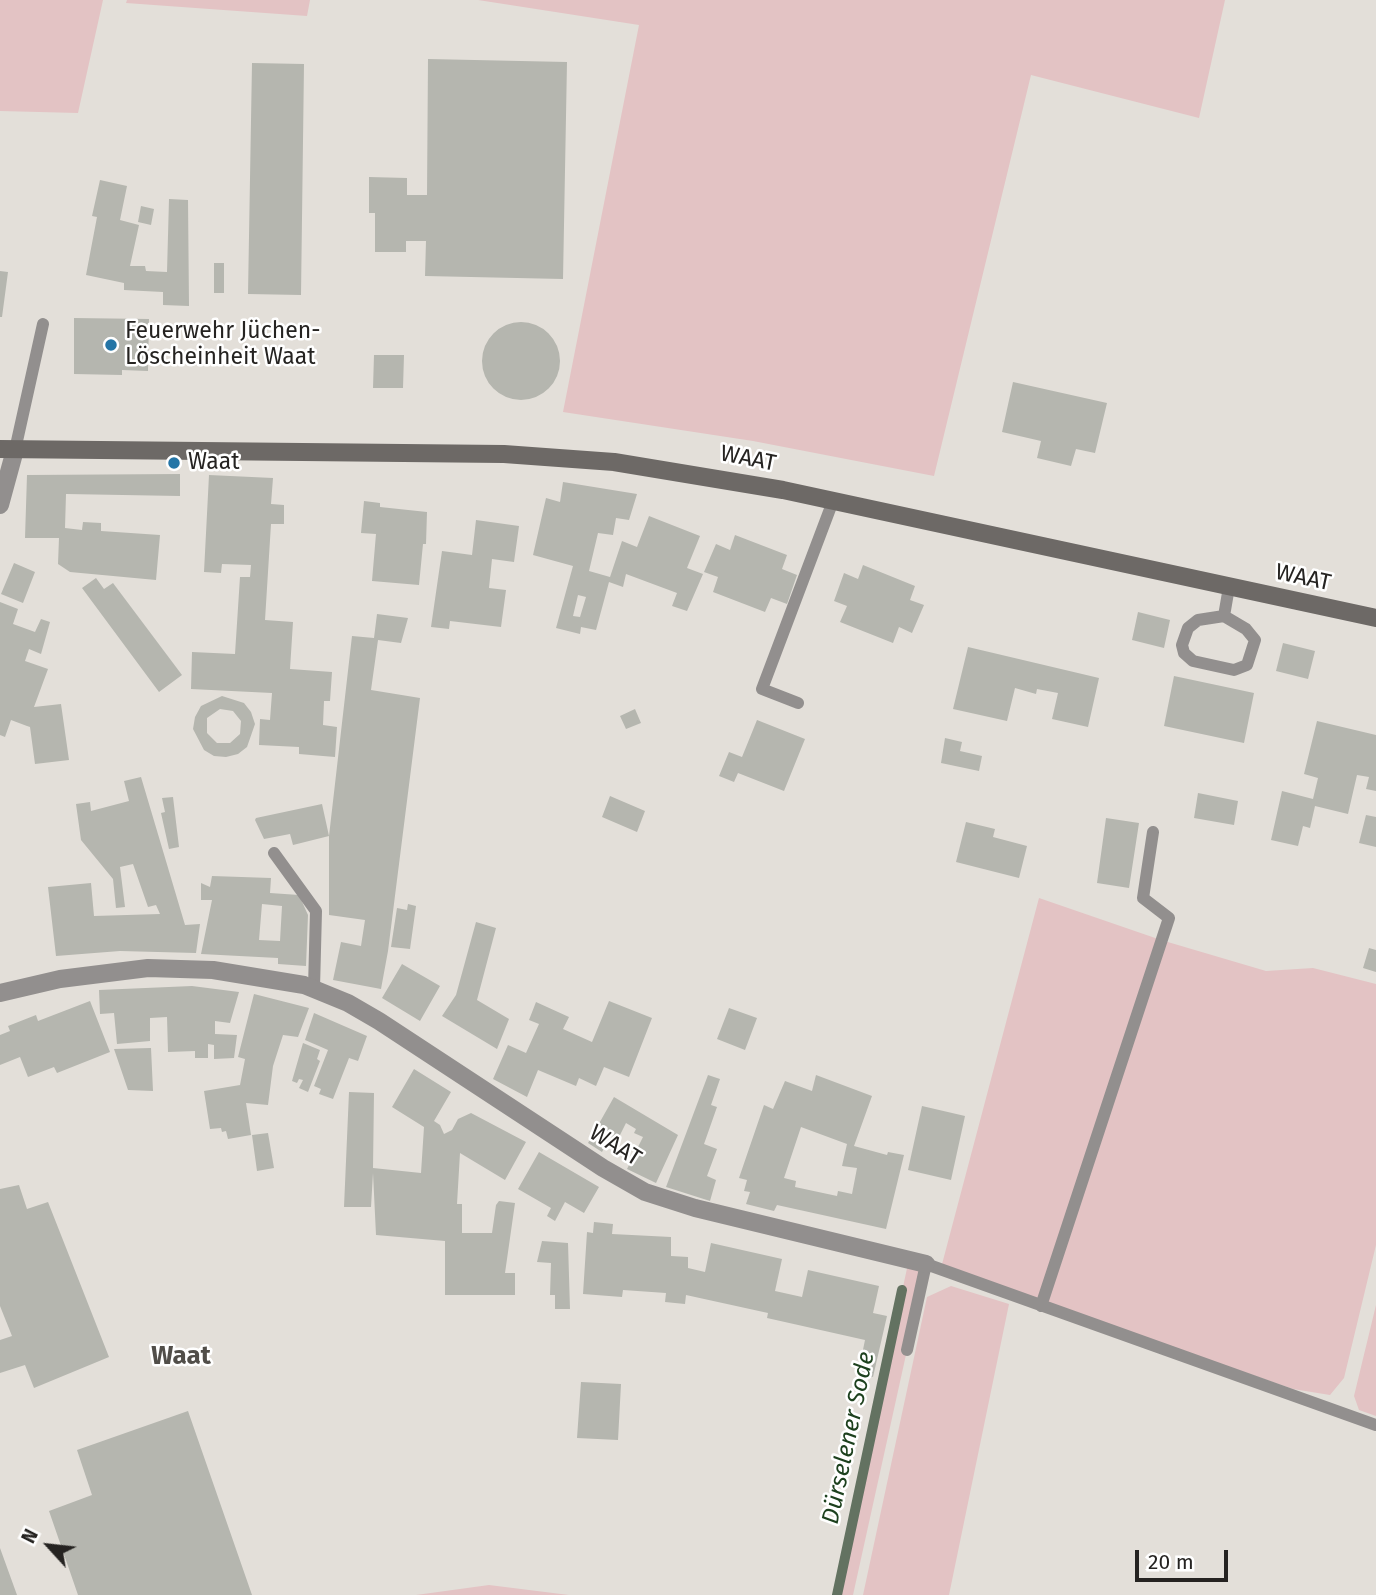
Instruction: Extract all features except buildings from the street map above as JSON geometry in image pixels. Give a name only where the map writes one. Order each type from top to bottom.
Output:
[{"type":"main road","name":"WAAT","points":[[8,450],[541,456],[688,472],[1376,618]]},
{"type":"street","points":[[0,505],[8,450]]},
{"type":"street","name":"WAAT","points":[[0,993],[60,979],[163,967],[243,974],[314,988],[379,1021],[603,1168],[645,1192],[695,1208],[926,1264]]},
{"type":"lane","points":[[8,450],[43,324]]},
{"type":"lane","points":[[798,703],[762,689],[833,501]]},
{"type":"lane","points":[[1224,615],[1229,586]]},
{"type":"lane","points":[[1224,615],[1246,629],[1255,640],[1247,665],[1234,670],[1193,661],[1184,653],[1182,645],[1188,628],[1198,620],[1224,615]]},
{"type":"lane","points":[[1041,1306],[1169,918],[1143,898],[1153,832]]},
{"type":"lane","points":[[274,853],[316,911],[314,988]]},
{"type":"lane","points":[[907,1350],[926,1264],[1376,1424]]},
{"type":"shaded area","points":[[0,0],[103,0],[78,113],[0,111]]},
{"type":"shaded area","points":[[127,0],[310,0],[307,16],[126,3]]},
{"type":"shaded area","points":[[478,0],[1225,0],[1199,118],[1031,75],[934,476],[753,441],[563,412],[639,25]]},
{"type":"shaded area","points":[[1039,898],[1161,940],[1266,971],[1313,968],[1376,984],[1376,1245],[1344,1378],[1330,1395],[1293,1389],[941,1268]]},
{"type":"shaded area","points":[[909,1259],[926,1264],[853,1595],[837,1595]]},
{"type":"shaded area","points":[[951,1286],[1009,1304],[949,1595],[863,1595],[927,1297]]},
{"type":"shaded area","points":[[1376,1305],[1376,1416],[1359,1410],[1354,1396]]},
{"type":"shaded area","points":[[489,1585],[569,1595],[416,1595]]},
{"type":"waterway","name":"Dürselener Sode","points":[[837,1595],[902,1290]]},
{"type":"place","name":"Feuerwehr Jüchen- Löscheinheit Waat","points":[[111,345]]},
{"type":"place","name":"Waat","points":[[174,463]]},
{"type":"district","name":"Waat","points":[[181,1357]]}]
